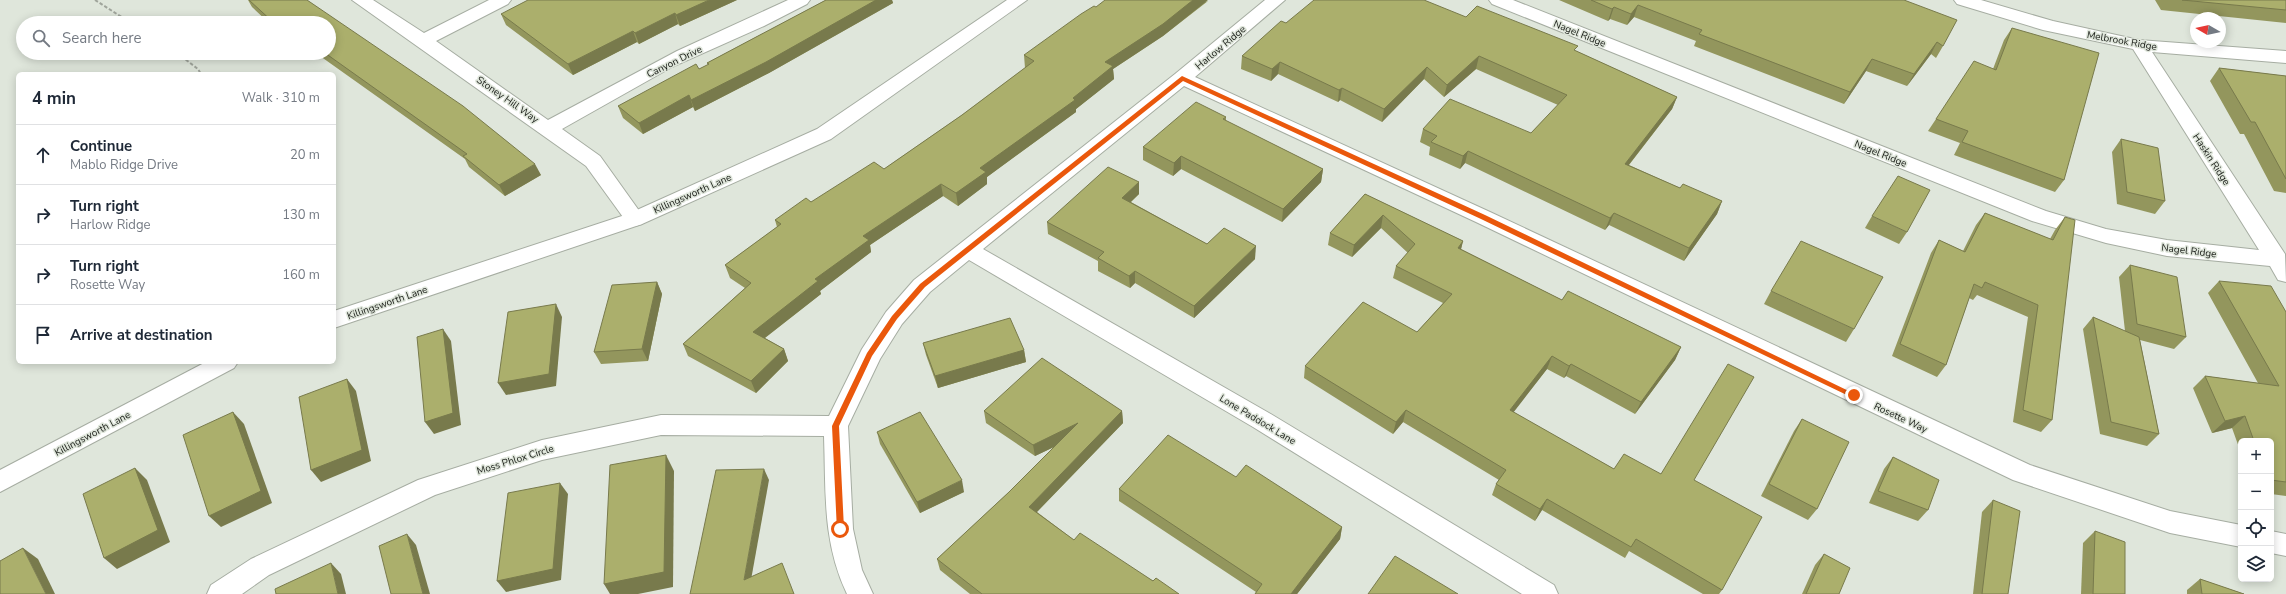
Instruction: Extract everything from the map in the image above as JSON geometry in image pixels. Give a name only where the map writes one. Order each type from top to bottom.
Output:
[{"type":"street","name":"Stoney Hill Way","points":[[361,0],[423,40],[550,128],[593,161],[635,219]]},
{"type":"street","points":[[423,40],[502,0]]},
{"type":"street","name":"Canyon Drive","points":[[550,128],[623,85],[683,55],[749,26],[801,0]]},
{"type":"street","name":"Killingsworth Lane","points":[[336,319],[635,219],[824,134],[1018,0]]},
{"type":"street","name":"Nagel Ridge","points":[[1498,0],[2039,216],[2106,236],[2281,267]]},
{"type":"street","name":"Melbrook Ridge","points":[[1963,0],[2049,26],[2139,45],[2286,57]]},
{"type":"street","name":"Harlow Ridge","points":[[836,426],[870,355],[894,318],[922,286],[1182,78],[1274,2]]},
{"type":"street","name":"Haskin Ridge","points":[[2139,45],[2281,267]]},
{"type":"street","name":"Rosette Way","points":[[1182,78],[1483,217],[2022,473],[2170,522],[2238,535]]},
{"type":"street","name":"Lone Paddock Lane","points":[[968,250],[1261,420],[1545,594]]},
{"type":"street","name":"Killingsworth Lane","points":[[0,482],[222,364]]},
{"type":"street","name":"Moss Phlox Circle","points":[[220,594],[260,567],[427,486],[542,450],[661,425],[836,426]]},
{"type":"street","points":[[836,426],[840,529],[849,571],[860,594]]},
{"type":"street","points":[[2274,543],[2286,545]]},
{"type":"path","points":[[96,0],[120,16]]},
{"type":"path","points":[[186,60],[200,72]]},
{"type":"building","points":[[249,0],[307,0],[331,16],[266,16]]},
{"type":"building","points":[[528,0],[709,0],[676,15],[675,13],[635,33],[633,31],[568,64],[501,14]]},
{"type":"building","points":[[826,0],[876,0],[766,62],[691,100],[689,95],[639,123],[618,106],[696,64],[699,69],[709,64],[707,63]]},
{"type":"building","points":[[1105,0],[1193,0],[1163,24],[1105,62],[1113,66],[1073,98],[1075,100],[980,168],[986,172],[956,193],[941,184],[863,236],[869,240],[815,279],[818,281],[753,332],[784,349],[751,381],[683,344],[751,283],[725,265],[781,224],[775,220],[806,198],[811,202],[874,162],[884,169],[962,115],[1034,61],[1024,55],[1081,14],[1094,6],[1096,7]]},
{"type":"building","points":[[1314,0],[1424,0],[1466,17],[1477,6],[1578,46],[1574,50],[1677,97],[1625,164],[1680,188],[1683,184],[1722,201],[1689,248],[1614,213],[1610,218],[1468,151],[1463,156],[1431,142],[1437,136],[1423,129],[1450,99],[1531,133],[1567,95],[1479,56],[1447,85],[1427,67],[1384,109],[1342,88],[1339,90],[1280,62],[1272,69],[1242,56],[1281,21],[1286,23]]},
{"type":"building","points":[[1591,0],[1904,0],[1957,20],[1943,46],[1937,42],[1914,74],[1872,59],[1850,92],[1699,34],[1702,30],[1638,5],[1631,14],[1614,7],[1612,9]]},
{"type":"building","points":[[2182,0],[2286,0],[2286,10]]},
{"type":"building","points":[[336,20],[463,106],[535,164],[499,185],[463,156],[467,154],[335,60]]},
{"type":"building","points":[[2012,28],[2099,53],[2064,180],[1962,142],[1968,131],[1936,119],[1974,61],[1996,70]]},
{"type":"building","points":[[2219,68],[2286,76],[2286,179],[2255,122],[2251,122]]},
{"type":"building","points":[[1196,102],[1226,117],[1223,119],[1323,169],[1283,209],[1181,156],[1174,163],[1143,147]]},
{"type":"building","points":[[2121,139],[2158,148],[2165,201],[2127,192]]},
{"type":"building","points":[[1108,167],[1139,182],[1122,198],[1207,244],[1224,228],[1256,246],[1194,306],[1135,271],[1129,276],[1098,258],[1104,252],[1047,222]]},
{"type":"building","points":[[1898,176],[1930,190],[1907,232],[1872,216]]},
{"type":"building","points":[[1365,194],[1463,241],[1458,248],[1562,300],[1568,291],[1681,347],[1641,402],[1571,364],[1569,366],[1552,356],[1510,410],[1614,469],[1624,454],[1661,474],[1728,364],[1754,377],[1694,480],[1762,517],[1722,590],[1636,539],[1631,547],[1547,499],[1540,509],[1496,484],[1506,470],[1406,410],[1396,422],[1305,366],[1363,302],[1417,332],[1452,294],[1396,266],[1415,244],[1383,215],[1354,245],[1330,233]]},
{"type":"building","points":[[1985,213],[2053,240],[2065,217],[2075,220],[2052,420],[2023,410],[2038,305],[1985,282],[1982,288],[1974,284],[1946,365],[1900,344],[1939,240],[1965,252]]},
{"type":"building","points":[[1801,241],[1883,277],[1854,329],[1771,291]]},
{"type":"building","points":[[2130,265],[2177,277],[2186,337],[2137,324]]},
{"type":"building","points":[[2219,281],[2271,286],[2286,312],[2286,482],[2274,480],[2274,438],[2253,438],[2245,416],[2225,421],[2205,376],[2279,386]]},
{"type":"building","points":[[657,282],[642,349],[594,352],[612,285]]},
{"type":"building","points":[[556,304],[549,374],[498,383],[508,312]]},
{"type":"building","points":[[2093,317],[2139,337],[2159,434],[2111,422]]},
{"type":"building","points":[[1010,318],[1024,350],[935,376],[923,343]]},
{"type":"building","points":[[443,329],[453,413],[425,422],[417,337]]},
{"type":"building","points":[[1042,358],[1122,411],[1029,507],[1074,540],[1080,533],[1153,581],[1156,578],[1179,594],[982,594],[937,559],[1009,492],[1078,423],[1033,445],[984,411]]},
{"type":"building","points":[[347,379],[362,450],[311,470],[299,397]]},
{"type":"building","points":[[233,412],[261,491],[209,516],[183,435]]},
{"type":"building","points":[[920,412],[962,480],[917,502],[877,432]]},
{"type":"building","points":[[1802,419],[1849,442],[1817,509],[1769,484]]},
{"type":"building","points":[[1168,435],[1236,477],[1246,465],[1342,527],[1291,594],[1255,594],[1262,584],[1119,489]]},
{"type":"building","points":[[666,455],[664,572],[604,584],[610,465]]},
{"type":"building","points":[[1893,457],[1939,480],[1928,510],[1878,491]]},
{"type":"building","points":[[135,468],[158,530],[104,558],[83,494]]},
{"type":"building","points":[[764,469],[744,580],[782,563],[794,594],[690,594],[716,470]]},
{"type":"building","points":[[560,483],[553,569],[497,581],[508,493]]},
{"type":"building","points":[[1993,500],[2020,511],[2008,594],[1982,594]]},
{"type":"building","points":[[2095,531],[2125,542],[2125,594],[2093,594]]},
{"type":"building","points":[[407,534],[423,594],[391,594],[379,546]]},
{"type":"building","points":[[23,548],[46,594],[0,594],[0,561]]},
{"type":"building","points":[[1824,554],[1850,568],[1839,594],[1806,594]]},
{"type":"building","points":[[1395,556],[1458,594],[1368,594]]},
{"type":"building","points":[[331,563],[338,594],[276,594],[275,589]]},
{"type":"building","points":[[2200,579],[2244,594],[2202,594]]},
{"type":"route","points":[[840,529],[836,426],[870,355],[894,318],[922,286],[1182,78],[1483,217],[1854,395]]}]
